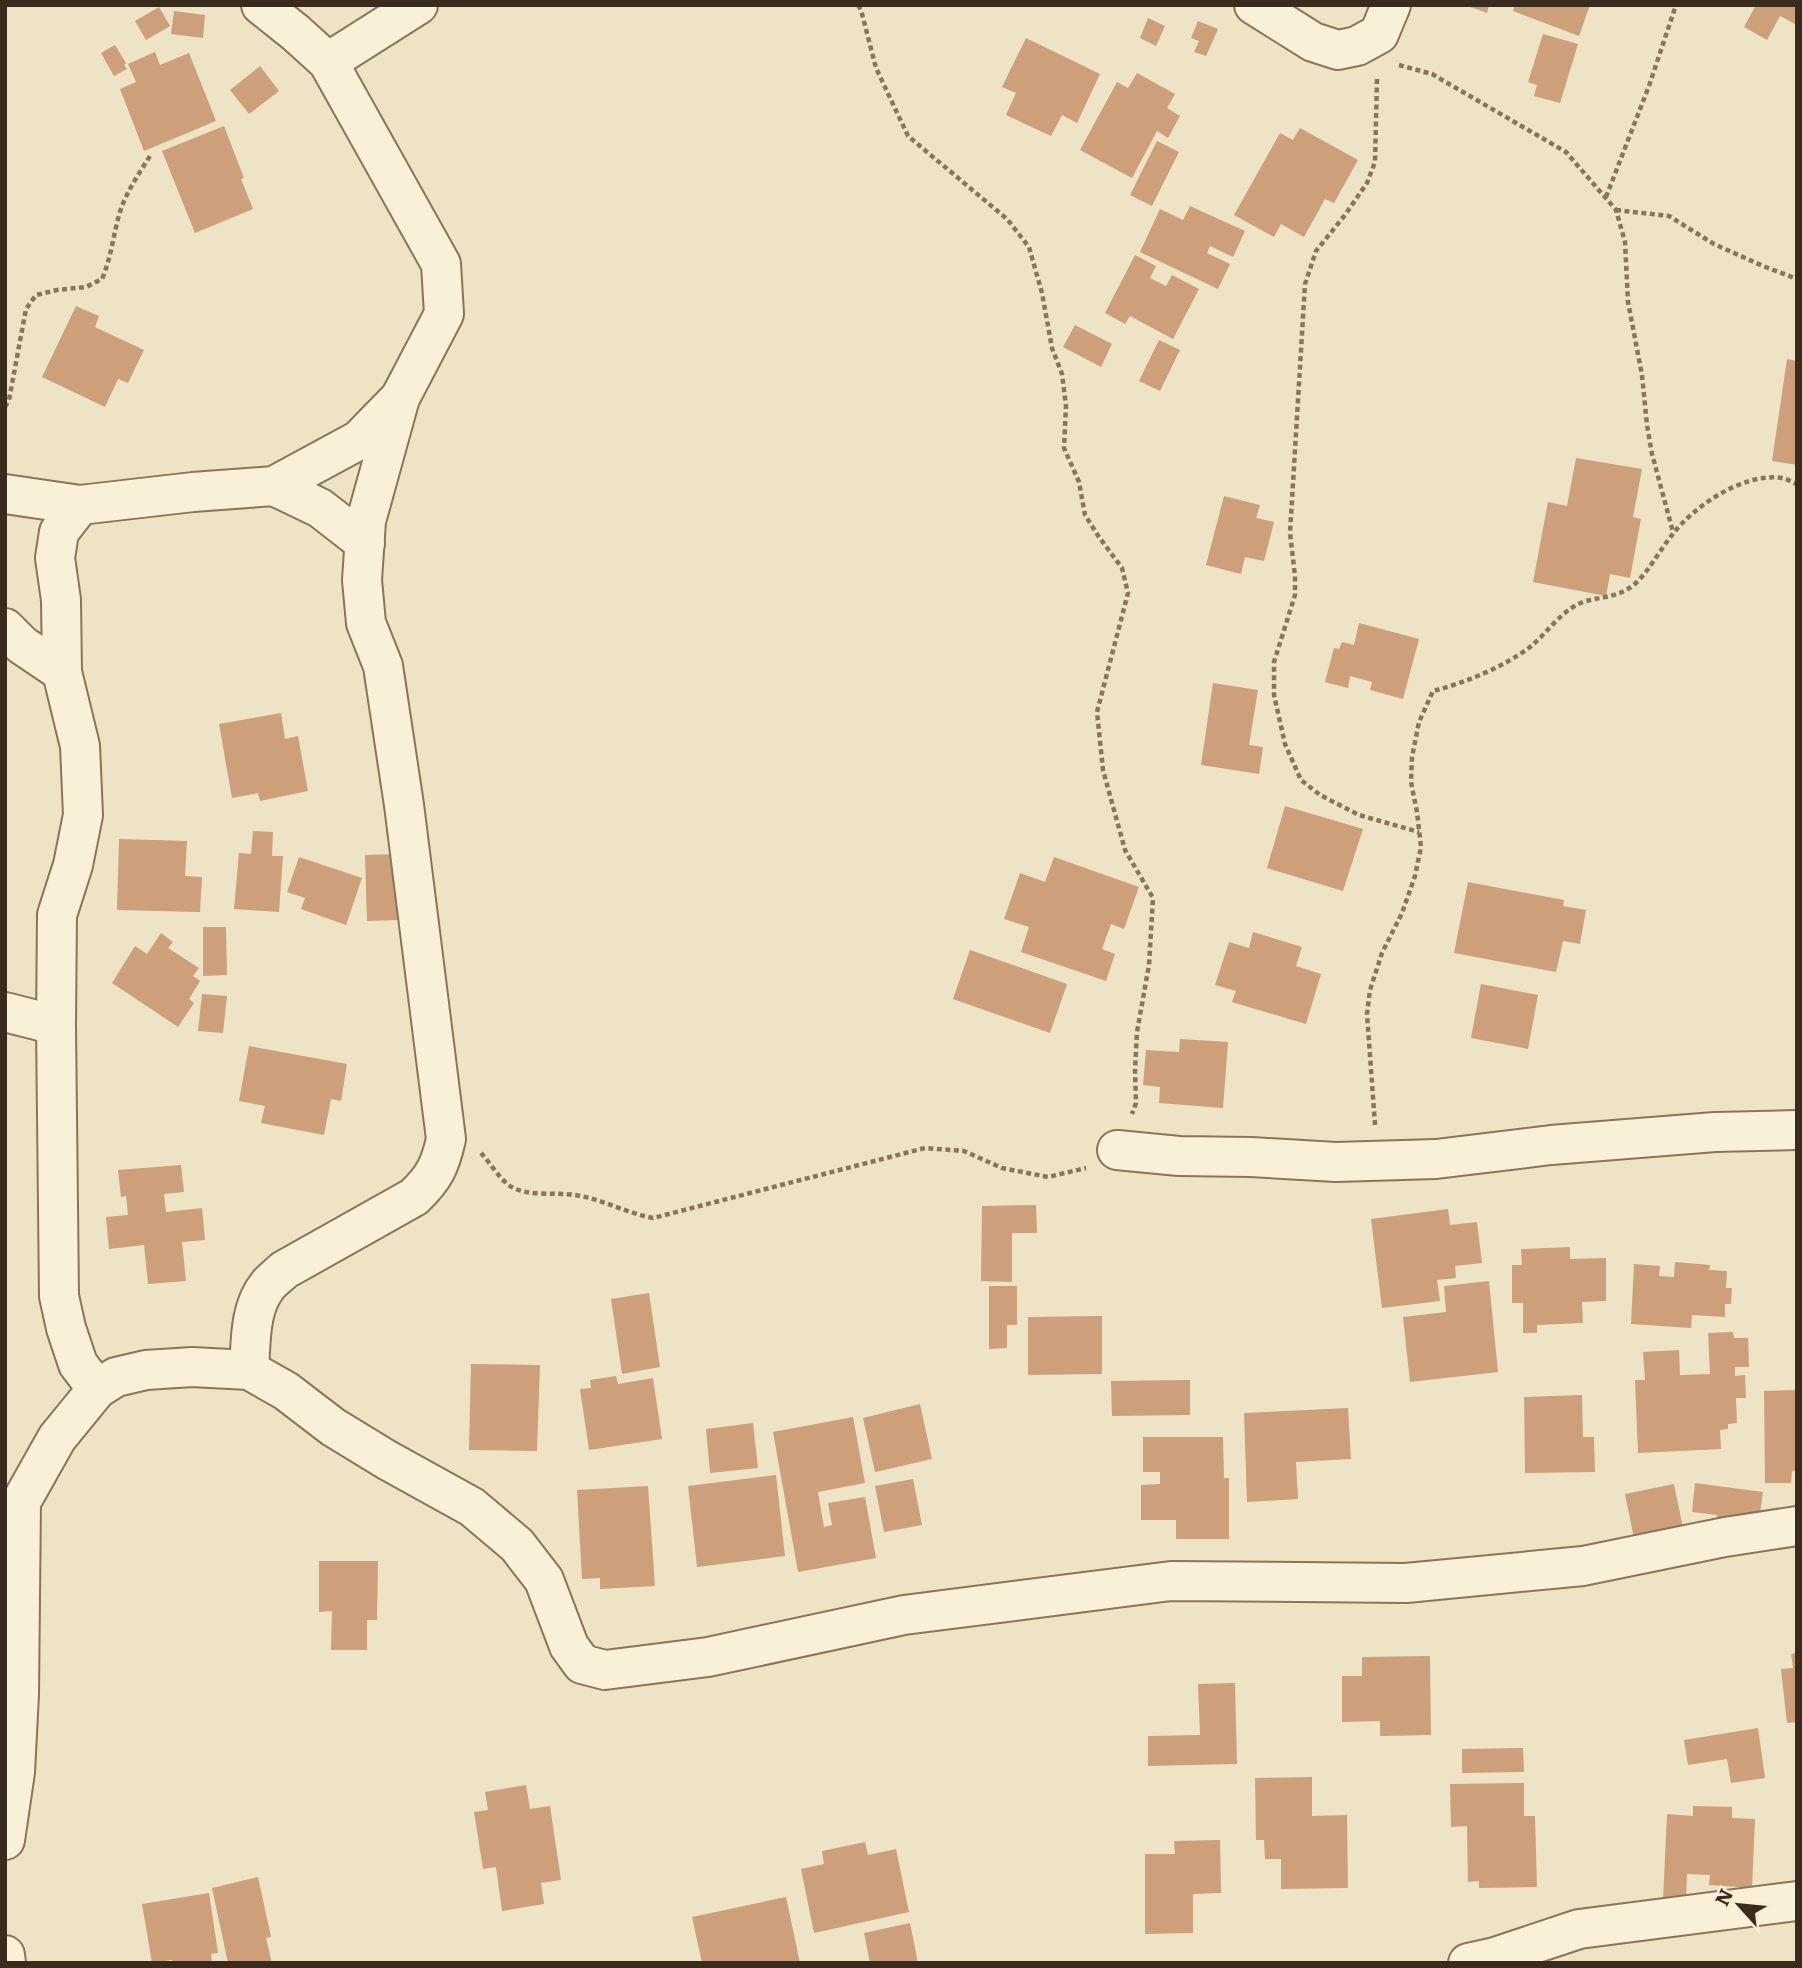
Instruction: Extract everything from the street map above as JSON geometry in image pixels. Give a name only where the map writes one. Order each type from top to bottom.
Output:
[{"type":"street","points":[[249,1370],[251,1328],[267,1286],[285,1270],[414,1197],[430,1181],[442,1161],[446,1139],[404,805],[383,666],[366,622],[362,580],[366,521],[400,398],[444,314],[442,264],[328,62],[261,5]]},
{"type":"street","points":[[328,62],[418,5]]},
{"type":"street","points":[[1254,5],[1312,42],[1338,50],[1357,46],[1383,33]]},
{"type":"street","points":[[5,494],[80,505],[274,486],[359,440],[400,398]]},
{"type":"street","points":[[274,486],[320,508],[365,543]]},
{"type":"street","points":[[80,505],[59,533],[55,558],[61,600],[62,672],[80,746],[83,815],[73,865],[57,915],[59,1296],[78,1364],[97,1389]]},
{"type":"street","points":[[5,628],[22,645],[62,672]]},
{"type":"street","points":[[5,1013],[56,1025]]},
{"type":"street","points":[[1117,1150],[1179,1156],[1378,1161],[1436,1159],[1551,1145],[1715,1132],[1797,1130]]},
{"type":"street","points":[[5,1840],[15,1772],[19,1694],[13,1512],[57,1438],[97,1389],[116,1377],[146,1370],[191,1367],[249,1370],[286,1391],[333,1427],[472,1507],[517,1545],[544,1580],[569,1646],[582,1664],[605,1670],[708,1657],[904,1615],[1158,1583],[1406,1583],[1583,1566],[1726,1537],[1797,1526]]},
{"type":"street","points":[[1486,1961],[1579,1929],[1797,1900]]},
{"type":"street","points":[[5,1955],[6,1963]]},
{"type":"path","points":[[442,1109],[511,1187],[538,1194],[574,1195],[653,1218],[925,1147],[964,1151],[1002,1168],[1048,1177],[1088,1167],[1117,1150],[1136,1103],[1137,1032],[1149,965],[1153,898],[1125,850],[1103,770],[1097,712],[1128,593],[1122,568],[1086,515],[1079,482],[1064,448],[1066,406],[1062,373],[1052,348],[1042,293],[1029,247],[1007,219],[908,136],[876,68],[862,10],[858,5]]},
{"type":"path","points":[[1606,197],[1649,86],[1676,5]]},
{"type":"path","points":[[1383,33],[1432,74],[1566,152],[1616,210],[1625,242],[1628,302],[1642,375],[1652,454],[1673,532]]},
{"type":"path","points":[[1383,33],[1375,162],[1367,183],[1316,251],[1305,284],[1290,533],[1295,576],[1294,594],[1274,662],[1274,695],[1285,744],[1301,780],[1320,795],[1359,815],[1419,832]]},
{"type":"path","points":[[5,407],[9,400],[26,309],[36,295],[86,287],[102,279],[110,261],[120,214],[131,187],[150,156]]},
{"type":"path","points":[[1616,210],[1669,216],[1714,244],[1763,267],[1797,279]]},
{"type":"path","points":[[1378,1161],[1367,1014],[1370,990],[1382,953],[1402,913],[1415,876],[1421,847],[1411,782],[1412,757],[1419,722],[1433,691],[1455,685],[1529,648],[1573,606],[1616,596],[1637,582],[1673,532],[1693,512],[1714,497],[1742,484],[1763,479],[1782,478],[1797,484]]},
{"type":"building","points":[[1465,5],[1489,5],[1487,13]]},
{"type":"building","points":[[1515,5],[1590,5],[1579,36],[1513,11]]},
{"type":"building","points":[[1756,5],[1793,5],[1797,7],[1797,25],[1780,16],[1767,40],[1744,27]]},
{"type":"building","points":[[159,7],[170,26],[146,40],[135,21]]},
{"type":"building","points":[[174,11],[205,15],[203,38],[171,34]]},
{"type":"building","points":[[1148,18],[1165,26],[1156,46],[1140,38]]},
{"type":"building","points":[[1198,21],[1218,29],[1206,56],[1194,52],[1199,41],[1191,38]]},
{"type":"building","points":[[1543,34],[1578,44],[1560,103],[1534,96],[1537,85],[1528,82]]},
{"type":"building","points":[[1026,38],[1100,74],[1077,123],[1062,115],[1051,136],[1006,115],[1016,93],[1002,87]]},
{"type":"building","points":[[115,45],[127,69],[114,76],[101,53]]},
{"type":"building","points":[[155,52],[160,65],[189,53],[216,121],[144,151],[120,89],[136,82],[128,64]]},
{"type":"building","points":[[260,66],[279,91],[249,114],[230,90]]},
{"type":"building","points":[[1137,73],[1175,94],[1167,108],[1180,116],[1168,138],[1157,131],[1132,178],[1080,150],[1117,82],[1128,88]]},
{"type":"building","points":[[224,126],[253,209],[195,233],[162,151]]},
{"type":"building","points":[[1300,128],[1358,160],[1334,203],[1325,199],[1304,237],[1281,224],[1274,237],[1234,215],[1280,133],[1293,140]]},
{"type":"building","points":[[1157,141],[1179,152],[1152,206],[1130,195]]},
{"type":"building","points":[[1190,206],[1245,231],[1233,257],[1210,246],[1207,253],[1230,264],[1218,289],[1140,252],[1160,209],[1183,220]]},
{"type":"building","points":[[1135,255],[1156,266],[1150,278],[1166,286],[1172,275],[1199,289],[1173,339],[1130,316],[1125,324],[1105,313]]},
{"type":"building","points":[[76,306],[99,316],[95,327],[144,350],[128,383],[118,379],[105,407],[42,377]]},
{"type":"building","points":[[1075,325],[1112,344],[1101,367],[1063,347]]},
{"type":"building","points":[[1159,340],[1180,350],[1160,391],[1139,381]]},
{"type":"building","points":[[1787,359],[1797,361],[1797,465],[1772,461]]},
{"type":"building","points":[[1576,458],[1642,469],[1633,517],[1641,519],[1630,578],[1610,574],[1606,596],[1533,582],[1548,502],[1567,506]]},
{"type":"building","points":[[1224,496],[1260,505],[1256,518],[1274,522],[1264,561],[1245,557],[1241,574],[1206,565]]},
{"type":"building","points":[[1359,623],[1419,639],[1403,699],[1370,690],[1372,682],[1350,676],[1348,688],[1325,682],[1334,648],[1339,649],[1342,642],[1354,645]]},
{"type":"building","points":[[1213,683],[1258,690],[1249,745],[1263,747],[1259,774],[1201,765]]},
{"type":"building","points":[[281,713],[285,739],[298,736],[308,791],[260,801],[258,793],[232,798],[219,724]]},
{"type":"building","points":[[1285,806],[1363,829],[1343,891],[1267,868]]},
{"type":"building","points":[[253,831],[273,832],[272,856],[283,856],[279,912],[234,909],[239,853],[251,854]]},
{"type":"building","points":[[119,839],[187,841],[185,876],[202,877],[200,912],[117,910]]},
{"type":"building","points":[[398,854],[399,920],[367,921],[365,855]]},
{"type":"building","points":[[299,857],[362,878],[346,925],[301,909],[305,898],[287,892]]},
{"type":"building","points":[[1054,857],[1139,887],[1124,929],[1111,924],[1102,949],[1115,954],[1106,981],[1021,952],[1029,927],[1004,919],[1020,873],[1045,882]]},
{"type":"building","points":[[1468,882],[1564,900],[1563,906],[1586,910],[1580,944],[1563,941],[1556,972],[1454,953]]},
{"type":"building","points":[[203,927],[226,927],[227,975],[203,976]]},
{"type":"building","points":[[1253,932],[1302,947],[1296,966],[1321,974],[1306,1024],[1232,1002],[1236,991],[1215,985],[1229,942],[1249,948]]},
{"type":"building","points":[[161,933],[173,942],[168,948],[199,968],[193,976],[200,981],[189,999],[194,1003],[178,1027],[112,983],[135,946],[147,954]]},
{"type":"building","points":[[970,950],[1067,984],[1050,1033],[953,999]]},
{"type":"building","points":[[1481,984],[1538,995],[1528,1049],[1471,1038]]},
{"type":"building","points":[[202,994],[227,996],[223,1033],[198,1031]]},
{"type":"building","points":[[1180,1039],[1228,1042],[1223,1108],[1159,1103],[1160,1087],[1143,1085],[1146,1050],[1179,1052]]},
{"type":"building","points":[[249,1046],[347,1064],[341,1101],[331,1099],[324,1135],[261,1123],[265,1106],[239,1101]]},
{"type":"building","points":[[181,1165],[184,1192],[164,1194],[166,1212],[202,1208],[205,1240],[182,1242],[186,1281],[148,1284],[144,1245],[109,1249],[106,1217],[128,1215],[126,1196],[121,1197],[118,1170]]},
{"type":"building","points":[[1036,1205],[1037,1233],[1012,1233],[1012,1282],[981,1281],[982,1206]]},
{"type":"building","points":[[1448,1209],[1450,1225],[1477,1222],[1482,1263],[1455,1266],[1456,1278],[1437,1280],[1440,1301],[1382,1308],[1371,1219]]},
{"type":"building","points":[[1570,1247],[1570,1259],[1606,1258],[1606,1301],[1582,1302],[1583,1323],[1537,1325],[1537,1333],[1523,1333],[1523,1303],[1512,1303],[1512,1265],[1522,1265],[1521,1249]]},
{"type":"building","points":[[1675,1262],[1710,1265],[1709,1270],[1727,1271],[1726,1288],[1732,1288],[1731,1304],[1725,1304],[1725,1317],[1692,1315],[1691,1328],[1631,1324],[1634,1264],[1660,1266],[1659,1276],[1674,1277]]},
{"type":"building","points":[[1489,1281],[1498,1372],[1410,1382],[1403,1317],[1446,1312],[1444,1286]]},
{"type":"building","points":[[989,1286],[1017,1286],[1017,1325],[1007,1325],[1007,1348],[989,1349]]},
{"type":"building","points":[[649,1293],[660,1367],[622,1374],[611,1299]]},
{"type":"building","points":[[1102,1316],[1102,1374],[1028,1375],[1028,1317]]},
{"type":"building","points":[[1733,1332],[1734,1338],[1748,1338],[1749,1367],[1735,1367],[1735,1376],[1745,1375],[1746,1398],[1736,1398],[1737,1423],[1728,1424],[1728,1429],[1720,1430],[1721,1449],[1638,1453],[1635,1380],[1645,1380],[1643,1352],[1679,1350],[1680,1375],[1710,1374],[1708,1333]]},
{"type":"building","points":[[471,1364],[540,1365],[537,1451],[469,1450]]},
{"type":"building","points":[[616,1376],[618,1384],[653,1378],[662,1439],[589,1450],[580,1389],[591,1388],[590,1380]]},
{"type":"building","points":[[1190,1380],[1190,1415],[1112,1416],[1111,1381]]},
{"type":"building","points":[[1797,1390],[1797,1471],[1792,1471],[1791,1483],[1765,1483],[1764,1391]]},
{"type":"building","points":[[1582,1395],[1583,1437],[1594,1437],[1595,1472],[1525,1473],[1524,1397]]},
{"type":"building","points":[[920,1404],[932,1459],[875,1472],[863,1418]]},
{"type":"building","points":[[1348,1408],[1351,1459],[1296,1462],[1298,1499],[1247,1502],[1244,1413]]},
{"type":"building","points":[[853,1417],[865,1483],[818,1492],[824,1527],[832,1525],[828,1503],[865,1497],[876,1558],[798,1572],[773,1432]]},
{"type":"building","points":[[753,1423],[758,1468],[710,1473],[706,1429]]},
{"type":"building","points":[[1143,1437],[1223,1437],[1224,1478],[1229,1478],[1229,1539],[1176,1539],[1176,1520],[1141,1520],[1141,1485],[1160,1484],[1160,1472],[1143,1472]]},
{"type":"building","points":[[776,1475],[785,1556],[697,1567],[688,1486]]},
{"type":"building","points":[[913,1479],[922,1525],[884,1532],[875,1486]]},
{"type":"building","points":[[1695,1483],[1763,1492],[1758,1527],[1716,1522],[1717,1515],[1692,1512]]},
{"type":"building","points":[[1674,1484],[1683,1528],[1634,1538],[1625,1494]]},
{"type":"building","points":[[648,1486],[655,1586],[600,1589],[600,1578],[582,1579],[577,1490]]},
{"type":"building","points":[[319,1561],[378,1561],[377,1620],[367,1620],[367,1650],[331,1650],[332,1611],[319,1612]]},
{"type":"building","points":[[1797,1653],[1797,1722],[1787,1723],[1781,1669],[1793,1668],[1791,1654]]},
{"type":"building","points":[[1430,1656],[1431,1735],[1380,1736],[1380,1721],[1342,1722],[1342,1676],[1362,1676],[1362,1657]]},
{"type":"building","points":[[1235,1683],[1237,1764],[1148,1766],[1148,1736],[1200,1735],[1198,1684]]},
{"type":"building","points":[[1758,1728],[1765,1778],[1731,1783],[1727,1759],[1688,1765],[1684,1740]]},
{"type":"building","points":[[1523,1748],[1524,1772],[1462,1773],[1462,1749]]},
{"type":"building","points":[[1312,1777],[1312,1816],[1347,1815],[1348,1888],[1281,1889],[1281,1859],[1265,1859],[1264,1840],[1256,1840],[1255,1778]]},
{"type":"building","points":[[1524,1783],[1524,1816],[1535,1816],[1537,1887],[1479,1888],[1479,1881],[1468,1882],[1467,1826],[1451,1827],[1450,1784]]},
{"type":"building","points":[[526,1785],[530,1809],[550,1806],[561,1880],[541,1883],[544,1904],[502,1911],[496,1867],[483,1869],[474,1812],[488,1810],[485,1792]]},
{"type":"building","points":[[1693,1806],[1732,1807],[1732,1818],[1755,1819],[1752,1888],[1709,1885],[1710,1875],[1687,1874],[1686,1901],[1663,1900],[1667,1814],[1693,1816]]},
{"type":"building","points":[[1220,1840],[1221,1893],[1193,1894],[1193,1933],[1145,1934],[1145,1854],[1175,1854],[1174,1841]]},
{"type":"building","points":[[865,1842],[868,1855],[896,1849],[909,1912],[814,1933],[801,1869],[824,1864],[822,1851]]},
{"type":"building","points":[[258,1877],[271,1937],[266,1938],[272,1963],[228,1963],[212,1888]]},
{"type":"building","points":[[209,1893],[218,1953],[211,1954],[212,1963],[173,1963],[172,1960],[152,1963],[142,1904]]},
{"type":"building","points":[[786,1897],[800,1963],[702,1963],[692,1917]]},
{"type":"building","points":[[910,1923],[918,1963],[870,1963],[864,1933]]}]
